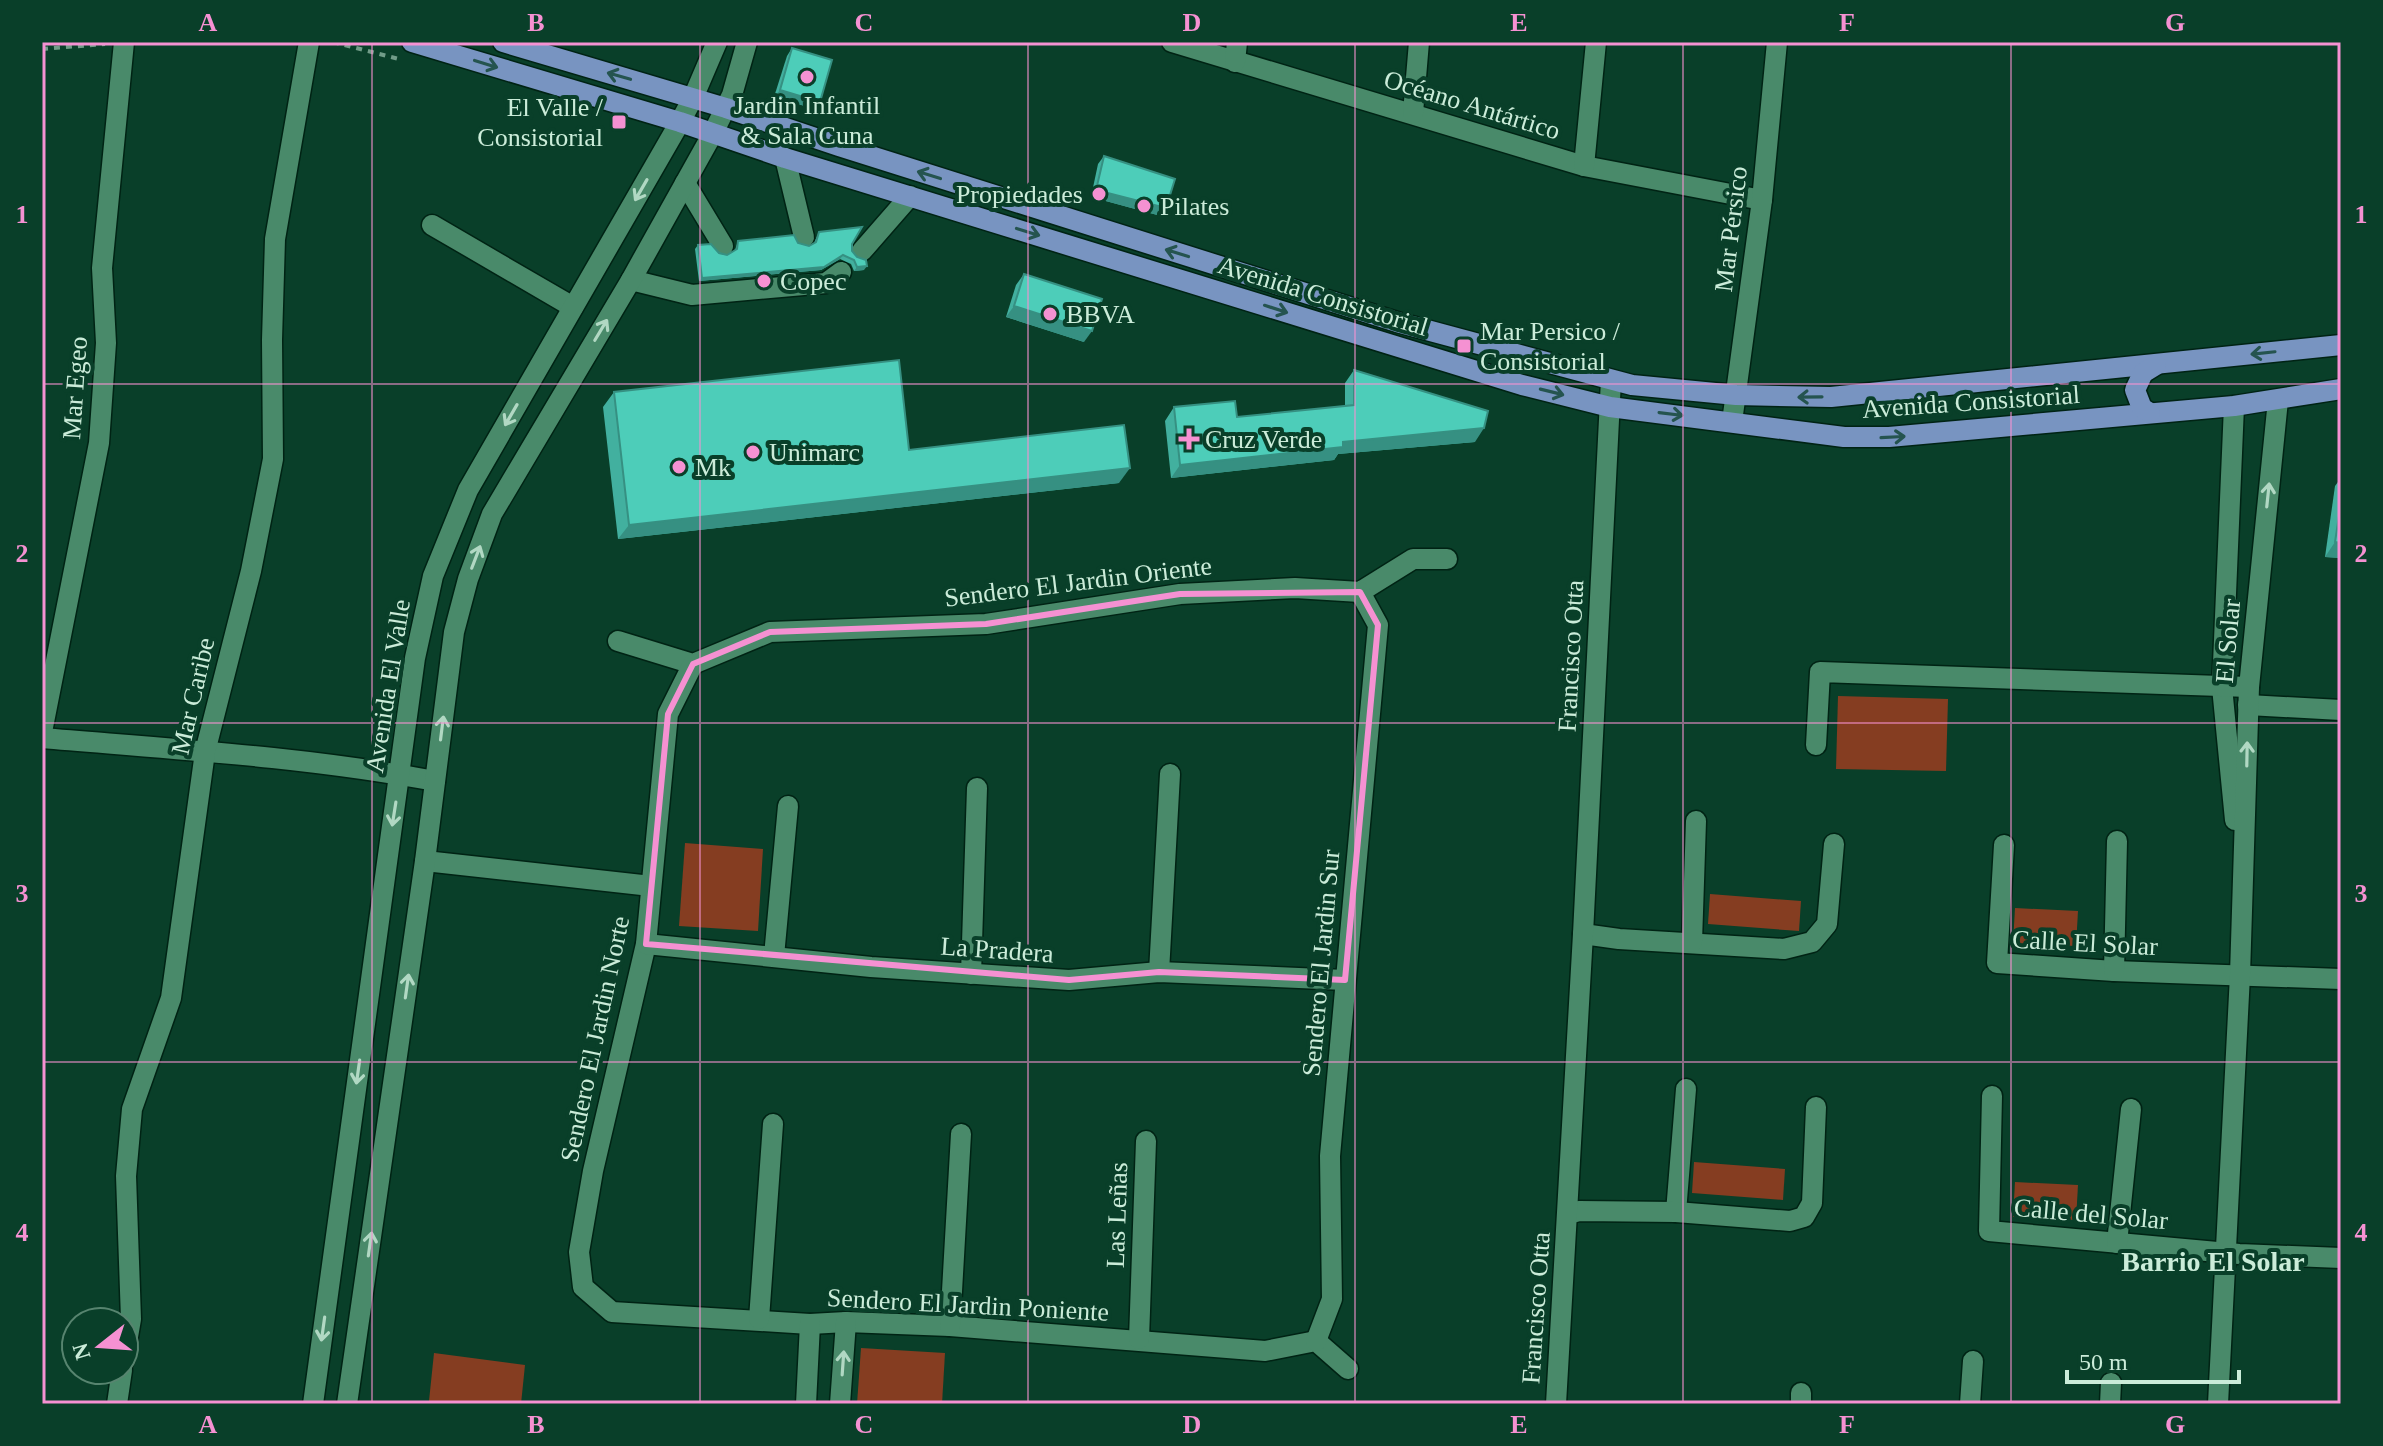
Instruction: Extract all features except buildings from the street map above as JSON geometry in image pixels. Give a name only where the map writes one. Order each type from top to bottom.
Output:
[{"type":"main road","name":"Avenida Consistorial","points":[[412,42],[680,122],[785,158],[1522,385],[1610,407],[1844,437],[1889,437],[2234,406],[2341,389]]},
{"type":"main road","name":"Avenida Consistorial","points":[[503,42],[726,108],[1397,322],[1632,385],[1783,398],[1875,394],[2341,345]]},
{"type":"main road","points":[[2150,413],[2142,408],[2135,390],[2143,373],[2156,365]]},
{"type":"street","name":"Mar Caribe","points":[[131,1306],[126,1176],[132,1109],[171,998],[205,752],[251,571],[273,459],[275,239],[309,42]]},
{"type":"street","name":"Avenida El Valle","points":[[313,1404],[415,658],[433,576],[468,490],[680,122],[717,42]]},
{"type":"street","points":[[347,1404],[425,861],[454,632],[468,579],[492,514],[631,280],[726,108],[747,42]]},
{"type":"street","name":"Océano Antártico","points":[[1172,42],[1236,52],[1413,113],[1584,166],[1762,200]]},
{"type":"street","points":[[1413,113],[1419,42]]},
{"type":"street","points":[[1584,166],[1596,42]]},
{"type":"street","name":"Mar Pérsico","points":[[1732,422],[1762,200],[1777,42]]},
{"type":"street","name":"Mar Egeo","points":[[42,735],[99,443],[106,343],[102,268],[117,43]]},
{"type":"street","points":[[785,158],[804,237]]},
{"type":"street","points":[[685,183],[723,246]]},
{"type":"street","points":[[862,251],[910,196]]},
{"type":"street","points":[[432,225],[573,307]]},
{"type":"street","points":[[631,280],[692,295],[814,280],[826,283],[841,272]]},
{"type":"street","name":"Francisco Otta","points":[[1556,1404],[1611,380]]},
{"type":"street","name":"El Solar","points":[[2218,1404],[2240,975],[2249,696],[2278,400]]},
{"type":"street","name":"El Solar","points":[[2234,406],[2222,687],[2243,888]]},
{"type":"street","points":[[1360,592],[1413,559],[1447,559]]},
{"type":"street","name":"Sendero El Jardin Oriente","points":[[693,664],[770,632],[986,624],[1180,594],[1295,588],[1360,592]]},
{"type":"street","name":"Sendero El Jardin Sur","points":[[1316,1341],[1332,1299],[1330,1156],[1378,625],[1360,592]]},
{"type":"street","points":[[422,626],[454,632]]},
{"type":"street","points":[[618,641],[693,664]]},
{"type":"street","name":"Sendero El Jardin Norte","points":[[583,1287],[579,1252],[593,1171],[646,944],[668,714],[693,664]]},
{"type":"street","points":[[1816,745],[1820,672],[2222,687],[2249,696],[2341,710]]},
{"type":"street","points":[[42,735],[400,774],[435,781]]},
{"type":"street","points":[[1159,972],[1170,774]]},
{"type":"street","points":[[971,974],[977,788]]},
{"type":"street","points":[[774,956],[788,806]]},
{"type":"street","points":[[1692,942],[1696,821]]},
{"type":"street","points":[[2114,971],[2117,841]]},
{"type":"street","points":[[1583,934],[1784,949],[1812,942],[1827,924],[1834,844]]},
{"type":"street","name":"Calle El Solar","points":[[2004,845],[1997,963],[2114,971],[2341,979]]},
{"type":"street","points":[[425,861],[651,886]]},
{"type":"street","name":"La Pradera","points":[[646,944],[871,967],[1069,980],[1159,972],[1345,980]]},
{"type":"street","points":[[1676,1212],[1686,1089]]},
{"type":"street","name":"Calle del Solar","points":[[1992,1096],[1989,1231],[2227,1253]]},
{"type":"street","name":"Francisco Otta","points":[[1568,1214],[1579,1211],[1676,1212],[1790,1221],[1804,1217],[1812,1203],[1816,1107]]},
{"type":"street","points":[[2117,1243],[2131,1109]]},
{"type":"street","points":[[759,1319],[773,1124]]},
{"type":"street","points":[[950,1326],[961,1134]]},
{"type":"street","name":"Las Leñas","points":[[1139,1339],[1146,1141]]},
{"type":"street","points":[[2227,1253],[2341,1258]]},
{"type":"street","name":"Sendero El Jardin Poniente","points":[[583,1287],[612,1312],[810,1324],[846,1322],[950,1326],[1265,1351],[1316,1341]]},
{"type":"street","points":[[840,1404],[846,1322]]},
{"type":"street","points":[[806,1404],[810,1324]]},
{"type":"street","points":[[1316,1341],[1348,1369]]},
{"type":"street","points":[[1970,1404],[1973,1361]]},
{"type":"street","points":[[2110,1404],[2111,1383]]},
{"type":"path","points":[[42,49],[117,43]]},
{"type":"highlighted area","points":[[1360,592],[1378,625],[1345,980],[1159,972],[1069,980],[646,944],[668,714],[693,664],[770,632],[986,624],[1180,594]]},
{"type":"shaded area","points":[[1838,696],[1948,699],[1946,771],[1836,769]]},
{"type":"shaded area","points":[[685,843],[763,849],[758,931],[679,926]]},
{"type":"shaded area","points":[[1710,894],[1801,901],[1799,931],[1708,924]]},
{"type":"shaded area","points":[[2015,908],[2078,911],[2076,946],[2013,943]]},
{"type":"shaded area","points":[[1694,1162],[1785,1169],[1783,1200],[1692,1193]]},
{"type":"shaded area","points":[[2015,1182],[2078,1185],[2076,1220],[2013,1217]]},
{"type":"shaded area","points":[[861,1348],[945,1353],[942,1404],[857,1404]]},
{"type":"shaded area","points":[[434,1353],[525,1365],[521,1404],[429,1401]]},
{"type":"place","name":"Jardin Infantil & Sala Cuna","points":[[807,77]]},
{"type":"place","name":"El Valle / Consistorial","points":[[619,122]]},
{"type":"place","name":"Propiedades","points":[[1099,194]]},
{"type":"place","name":"Pilates","points":[[1144,206]]},
{"type":"place","name":"Copec","points":[[764,281]]},
{"type":"place","name":"BBVA","points":[[1050,314]]},
{"type":"place","name":"Mar Persico / Consistorial","points":[[1464,346]]},
{"type":"place","name":"Cruz Verde","points":[[1189,439]]},
{"type":"place","name":"Unimarc","points":[[753,452]]},
{"type":"place","name":"Mk","points":[[679,467]]},
{"type":"district","name":"Barrio El Solar","points":[[2213,1261]]}]
